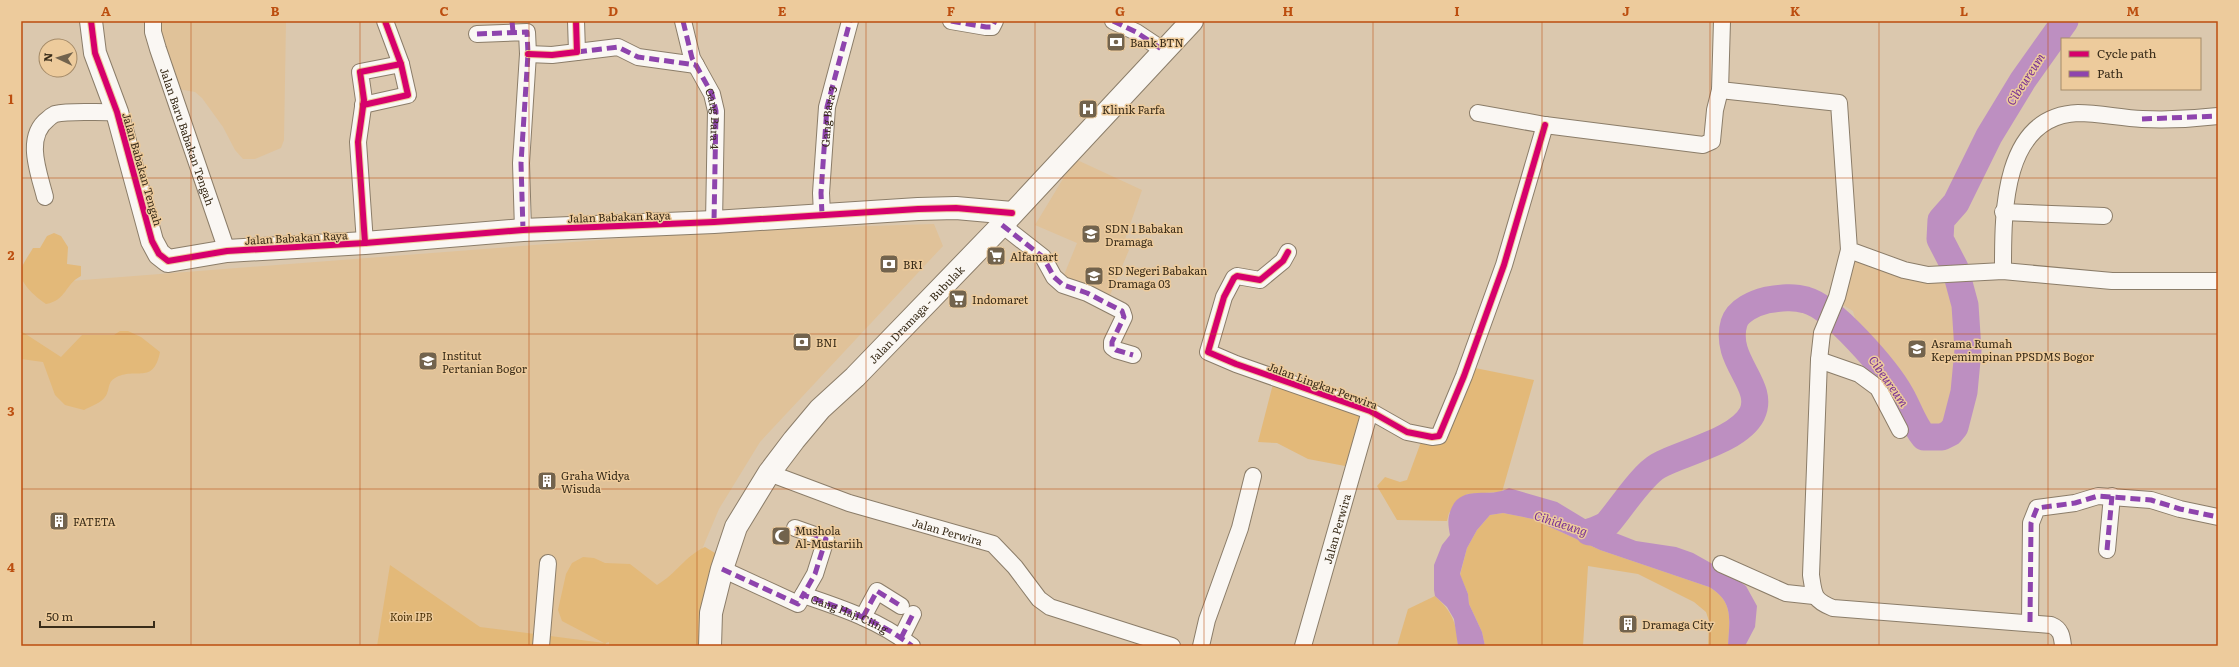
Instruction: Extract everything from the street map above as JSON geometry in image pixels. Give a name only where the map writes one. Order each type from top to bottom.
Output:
[{"type":"main road","name":"Jalan Babakan Tengah","points":[[91,21],[95,53],[117,112],[152,241],[159,254],[168,261],[227,251]]},
{"type":"main road","name":"Jalan Dramaga - Bubulak","points":[[710,646],[711,613],[722,569],[736,527],[769,473],[820,409],[855,377],[1007,219],[1163,50],[1192,21]]},
{"type":"main road","name":"Jalan Babakan Raya","points":[[227,251],[365,243],[523,230],[714,222],[822,214],[956,208],[1007,219]]},
{"type":"street","name":"Jalan Baru Babakan Tengah","points":[[153,21],[153,32],[158,49],[227,251]]},
{"type":"street","points":[[364,105],[408,95],[401,64],[385,21]]},
{"type":"street","points":[[576,21],[577,52]]},
{"type":"street","name":"Gang Bara 4","points":[[683,21],[696,65],[712,94],[716,111],[714,222]]},
{"type":"street","name":"Gang Bara 3","points":[[822,214],[821,193],[827,107],[850,21]]},
{"type":"street","points":[[951,21],[986,27],[992,27],[995,21]]},
{"type":"street","points":[[1113,21],[1136,32],[1163,50]]},
{"type":"street","points":[[1478,113],[1545,124],[1707,145],[1712,141],[1715,110],[1720,90],[1722,21]]},
{"type":"street","points":[[477,34],[512,27],[527,32],[528,54],[521,163],[523,230]]},
{"type":"street","points":[[528,54],[552,55],[618,47],[638,57],[696,65]]},
{"type":"street","points":[[365,243],[358,142],[364,105],[360,72],[401,64]]},
{"type":"street","points":[[1720,90],[1839,104],[1850,250],[1837,297],[1822,333],[1819,360],[1811,575],[1814,596]]},
{"type":"street","points":[[45,197],[35,157],[35,141],[38,130],[44,121],[54,114],[117,112]]},
{"type":"street","points":[[2003,271],[2003,212],[2014,167],[2019,154],[2034,131],[2046,122],[2078,113],[2142,119],[2218,116]]},
{"type":"street","name":"Jalan Lingkar Perwira","points":[[1288,252],[1283,261],[1260,280],[1237,276],[1234,278],[1224,297],[1208,352],[1236,364],[1370,411],[1407,432],[1432,437],[1439,436],[1464,376],[1504,265],[1545,124]]},
{"type":"street","points":[[2003,212],[2104,216]]},
{"type":"street","points":[[1007,219],[1043,257],[1054,277],[1063,286],[1087,293],[1122,311],[1124,317],[1112,342],[1112,347],[1116,350],[1133,355]]},
{"type":"street","points":[[1850,250],[1904,270],[1928,275],[2003,271],[2112,281],[2218,281]]},
{"type":"street","points":[[1819,360],[1859,374],[1878,388],[1900,430]]},
{"type":"street","name":"Jalan Perwira","points":[[1303,646],[1356,467],[1370,411]]},
{"type":"street","name":"Jalan Perwira","points":[[769,473],[849,502],[992,544],[1015,567],[1039,599],[1050,607],[1172,646]]},
{"type":"street","points":[[1201,646],[1207,620],[1240,528],[1253,476]]},
{"type":"street","points":[[2030,622],[2031,523],[2033,513],[2037,508],[2075,503],[2098,496],[2112,496],[2151,500],[2180,509],[2218,517]]},
{"type":"street","points":[[2107,550],[2112,496]]},
{"type":"street","points":[[795,528],[826,539],[815,574],[803,595]]},
{"type":"street","points":[[541,646],[548,563]]},
{"type":"street","points":[[1721,564],[1786,593],[1814,596],[1822,603],[1833,608],[1912,615],[2030,622],[2057,627],[2062,634],[2063,646]]},
{"type":"street","name":"Gang Haji Ciing","points":[[722,569],[798,604],[803,595],[863,617],[907,642]]},
{"type":"street","points":[[863,617],[876,591],[907,610],[907,642]]},
{"type":"shaded area","points":[[155,21],[286,21],[284,140],[281,148],[255,159],[243,159],[235,150],[223,127],[202,98],[195,92],[178,89]]},
{"type":"shaded area","name":"SDN 1 Babakan Dramaga","points":[[1075,159],[1142,190],[1123,245],[1129,250],[1108,300],[1062,280],[1077,243],[1035,225]]},
{"type":"shaded area","name":"Institut Pertanian Bogor","points":[[934,224],[943,246],[760,442],[719,509],[687,585],[690,646],[21,646],[21,273],[70,281],[716,231]]},
{"type":"shaded area","name":"Asrama Rumah Kepemimpinan PPSDMS Bogor","points":[[1853,260],[1954,286],[1962,339],[1955,406],[1951,421],[1946,431],[1931,434],[1925,427],[1900,385],[1857,325],[1853,311],[1841,304]]},
{"type":"green space","points":[[54,233],[61,236],[68,247],[67,264],[81,266],[81,276],[71,284],[62,296],[53,302],[46,304],[33,294],[25,285],[22,280],[21,270],[33,248],[40,248],[47,236]]},
{"type":"green space","points":[[21,331],[61,357],[82,335],[114,335],[120,331],[128,331],[141,337],[160,352],[153,369],[148,372],[123,375],[115,378],[110,384],[107,395],[98,403],[84,410],[65,405],[55,395],[43,362],[21,359]]},
{"type":"green space","points":[[1475,368],[1534,380],[1502,492],[1467,494],[1449,513],[1447,521],[1397,520],[1377,486],[1385,477],[1400,482],[1407,480],[1421,442],[1438,439]]},
{"type":"green space","points":[[1273,384],[1362,413],[1345,466],[1308,459],[1277,443],[1258,442]]},
{"type":"green space","points":[[1503,513],[1533,519],[1600,550],[1709,587],[1723,599],[1727,606],[1729,613],[1728,646],[1708,646],[1709,621],[1706,612],[1694,602],[1638,574],[1588,566],[1583,646],[1485,646],[1482,632],[1469,604],[1468,594],[1460,575],[1467,548],[1477,530],[1490,515]]},
{"type":"green space","name":"Koin IPB","points":[[705,547],[715,553],[719,564],[707,646],[609,646],[609,642],[606,643],[605,646],[377,646],[390,565],[480,627],[604,643],[562,621],[558,610],[566,574],[572,563],[583,557],[594,558],[605,563],[630,564],[657,585],[670,576],[692,555]]},
{"type":"green space","points":[[1435,596],[1450,613],[1455,624],[1458,646],[1397,646],[1408,609]]},
{"type":"water","name":"Cihideung","points":[[1509,488],[1557,502],[1595,525],[1636,541],[1676,547],[1693,553],[1725,571],[1746,586],[1757,606],[1755,627],[1745,646],[1728,646],[1729,613],[1727,606],[1723,599],[1709,587],[1600,550],[1533,519],[1503,513],[1490,515],[1477,530],[1467,548],[1460,574],[1468,594],[1469,604],[1482,632],[1485,646],[1458,646],[1454,619],[1447,607],[1435,596],[1434,590],[1434,565],[1442,545],[1450,535],[1448,521],[1449,514],[1457,500],[1463,496],[1502,491]]},
{"type":"waterway","name":"Cibeureum","points":[[1589,532],[1608,523],[1652,470],[1669,461],[1723,439],[1735,432],[1752,414],[1755,403],[1754,393],[1734,349],[1732,337],[1734,323],[1739,314],[1752,305],[1767,300],[1786,298],[1806,300],[1817,305],[1830,314],[1872,356],[1894,384],[1914,422],[1924,437],[1942,437],[1950,433],[1955,427],[1964,392],[1968,350],[1965,305],[1955,268],[1940,239],[1941,220],[1956,203],[1989,136],[2023,80],[2065,21]]},
{"type":"marked path","points":[[512,21],[513,32]]},
{"type":"marked path","points":[[683,21],[692,58],[712,94],[716,111],[714,222]]},
{"type":"marked path","points":[[822,214],[821,193],[827,107],[850,21]]},
{"type":"marked path","points":[[951,21],[986,27],[992,27],[995,21]]},
{"type":"marked path","points":[[1113,21],[1136,32],[1163,50]]},
{"type":"marked path","points":[[477,34],[527,32],[528,54],[521,163],[523,230]]},
{"type":"marked path","points":[[577,52],[618,47],[638,57],[696,65]]},
{"type":"marked path","points":[[2142,119],[2218,116]]},
{"type":"marked path","points":[[1002,225],[1043,257],[1054,277],[1063,285],[1087,293],[1122,311],[1124,317],[1112,342],[1112,347],[1116,350],[1133,355]]},
{"type":"marked path","points":[[2030,622],[2031,523],[2037,508],[2075,503],[2098,496],[2151,500],[2180,509],[2218,517]]},
{"type":"marked path","points":[[2107,550],[2112,496]]},
{"type":"marked path","points":[[795,528],[826,539],[815,574],[803,595]]},
{"type":"marked path","points":[[722,569],[798,604],[803,595],[846,610],[887,629],[912,646]]},
{"type":"marked path","points":[[863,617],[877,591],[901,606]]},
{"type":"marked path","points":[[901,638],[913,614]]},
{"type":"cycle path","points":[[91,21],[95,53],[117,112],[152,241],[159,254],[168,261],[227,251],[365,243],[523,230],[714,222],[918,209],[956,208],[1012,213]]},
{"type":"cycle path","points":[[363,105],[408,95],[401,64],[385,21]]},
{"type":"cycle path","points":[[528,54],[552,55],[577,52],[576,21]]},
{"type":"cycle path","points":[[365,243],[358,142],[364,100],[360,72],[401,64]]},
{"type":"cycle path","points":[[1288,252],[1283,261],[1260,280],[1237,276],[1234,278],[1224,297],[1208,352],[1236,364],[1370,411],[1407,432],[1432,437],[1439,436],[1464,376],[1504,265],[1545,125]]},
{"type":"place","name":"Bank BTN","points":[[1116,42]]},
{"type":"place","name":"Klinik Farfa","points":[[1088,109]]},
{"type":"place","name":"SDN 1 Babakan Dramaga","points":[[1091,234]]},
{"type":"place","name":"Alfamart","points":[[996,256]]},
{"type":"place","name":"BRI","points":[[889,264]]},
{"type":"place","name":"SD Negeri Babakan Dramaga 03","points":[[1094,276]]},
{"type":"place","name":"Indomaret","points":[[958,299]]},
{"type":"place","name":"BNI","points":[[802,342]]},
{"type":"place","name":"Asrama Rumah Kepemimpinan PPSDMS Bogor","points":[[1917,349]]},
{"type":"place","name":"Institut Pertanian Bogor","points":[[428,361]]},
{"type":"place","name":"Graha Widya Wisuda","points":[[547,481]]},
{"type":"place","name":"FATETA","points":[[59,521]]},
{"type":"place","name":"Mushola Al-Mustariih","points":[[781,536]]},
{"type":"place","name":"Dramaga City","points":[[1628,624]]}]
